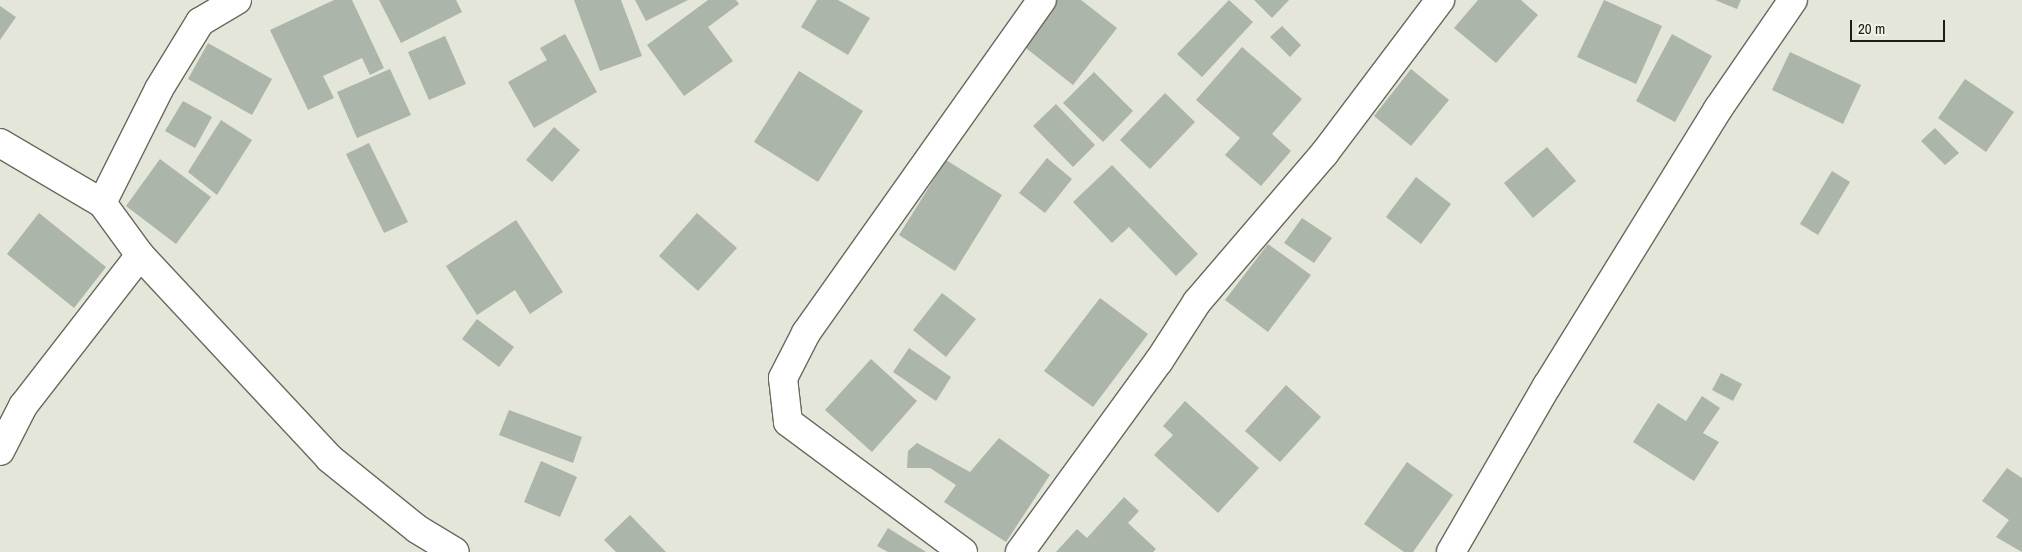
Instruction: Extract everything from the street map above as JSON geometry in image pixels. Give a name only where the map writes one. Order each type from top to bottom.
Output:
[{"type":"street","points":[[102,203],[159,89],[200,22],[237,0]]},
{"type":"street","points":[[963,552],[788,422],[783,378],[806,333],[1042,0]]},
{"type":"street","points":[[1020,552],[1159,362],[1197,302],[1324,154],[1440,0]]},
{"type":"street","points":[[1451,552],[1547,386],[1713,117],[1793,0]]},
{"type":"street","points":[[0,142],[102,203],[140,255],[329,458],[417,529],[456,552]]},
{"type":"street","points":[[0,451],[23,406],[140,255]]},
{"type":"building","points":[[334,0],[352,0],[384,68],[370,75],[362,58],[323,76],[334,98],[308,110],[270,30]]},
{"type":"building","points":[[379,0],[456,0],[462,12],[401,43]]},
{"type":"building","points":[[574,0],[621,0],[642,56],[600,71]]},
{"type":"building","points":[[635,0],[688,0],[646,21]]},
{"type":"building","points":[[708,0],[736,0],[739,4],[708,27],[733,61],[684,96],[647,45]]},
{"type":"building","points":[[817,0],[838,0],[870,18],[848,55],[801,27]]},
{"type":"building","points":[[1048,0],[1081,0],[1117,28],[1073,85],[1017,41]]},
{"type":"building","points":[[1229,0],[1253,22],[1202,77],[1177,54]]},
{"type":"building","points":[[1254,0],[1289,0],[1272,18]]},
{"type":"building","points":[[1478,0],[1521,0],[1538,15],[1496,63],[1454,28]]},
{"type":"building","points":[[1604,0],[1662,26],[1636,84],[1577,57]]},
{"type":"building","points":[[1715,0],[1741,0],[1737,9]]},
{"type":"building","points":[[0,6],[16,17],[0,40]]},
{"type":"building","points":[[1282,26],[1301,45],[1290,57],[1270,37]]},
{"type":"building","points":[[565,34],[597,92],[534,128],[508,82],[547,60],[540,48]]},
{"type":"building","points":[[1672,34],[1712,56],[1675,122],[1636,101]]},
{"type":"building","points":[[445,36],[466,84],[429,100],[408,52]]},
{"type":"building","points":[[208,43],[272,79],[252,115],[188,79]]},
{"type":"building","points":[[1242,47],[1302,99],[1272,134],[1291,151],[1261,186],[1225,155],[1240,138],[1196,100]]},
{"type":"building","points":[[1790,52],[1861,85],[1843,124],[1772,90]]},
{"type":"building","points":[[390,69],[411,115],[357,138],[337,92]]},
{"type":"building","points":[[1411,69],[1449,100],[1411,146],[1374,116]]},
{"type":"building","points":[[799,71],[863,111],[818,182],[754,142]]},
{"type":"building","points":[[1094,72],[1133,111],[1103,142],[1063,103]]},
{"type":"building","points":[[1965,79],[2014,112],[1986,152],[1938,118]]},
{"type":"building","points":[[1165,93],[1195,122],[1150,169],[1120,140]]},
{"type":"building","points":[[183,101],[212,117],[195,148],[165,131]]},
{"type":"building","points":[[1056,104],[1095,145],[1073,167],[1033,126]]},
{"type":"building","points":[[221,120],[252,140],[217,195],[188,172]]},
{"type":"building","points":[[554,127],[580,150],[552,182],[526,160]]},
{"type":"building","points":[[1935,128],[1959,153],[1945,165],[1921,141]]},
{"type":"building","points":[[369,143],[408,222],[384,233],[346,154]]},
{"type":"building","points":[[1547,147],[1576,181],[1533,218],[1504,183]]},
{"type":"building","points":[[1047,158],[1072,179],[1045,213],[1019,193]]},
{"type":"building","points":[[160,159],[211,197],[176,244],[126,206]]},
{"type":"building","points":[[946,160],[1002,195],[955,271],[899,235]]},
{"type":"building","points":[[1112,165],[1198,254],[1176,276],[1129,227],[1112,243],[1073,202]]},
{"type":"building","points":[[1832,171],[1850,182],[1818,235],[1800,224]]},
{"type":"building","points":[[1416,177],[1451,204],[1421,244],[1386,217]]},
{"type":"building","points":[[39,213],[106,267],[74,308],[7,254]]},
{"type":"building","points":[[697,213],[737,248],[698,291],[659,256]]},
{"type":"building","points":[[1302,218],[1332,238],[1314,263],[1284,243]]},
{"type":"building","points":[[516,220],[563,292],[530,314],[515,290],[477,315],[446,266]]},
{"type":"building","points":[[1268,244],[1311,275],[1268,332],[1225,300]]},
{"type":"building","points":[[942,293],[976,319],[946,357],[913,330]]},
{"type":"building","points":[[1100,298],[1148,334],[1093,407],[1044,371]]},
{"type":"building","points":[[477,319],[514,347],[499,367],[462,339]]},
{"type":"building","points":[[909,348],[951,377],[936,401],[893,372]]},
{"type":"building","points":[[871,359],[917,401],[872,452],[825,410]]},
{"type":"building","points":[[1721,373],[1742,384],[1733,401],[1712,390]]},
{"type":"building","points":[[1286,385],[1321,417],[1280,462],[1245,431]]},
{"type":"building","points":[[1702,396],[1720,408],[1703,433],[1719,442],[1694,481],[1633,442],[1658,403],[1686,421]]},
{"type":"building","points":[[1185,401],[1259,468],[1218,513],[1154,455],[1173,435],[1163,426]]},
{"type":"building","points":[[509,410],[582,437],[573,463],[499,435]]},
{"type":"building","points":[[999,438],[1050,475],[1006,542],[944,502],[956,485],[930,468],[907,468],[908,451],[917,443],[970,472]]},
{"type":"building","points":[[541,461],[577,477],[560,517],[524,502]]},
{"type":"building","points":[[1407,462],[1453,495],[1413,552],[1404,552],[1364,524]]},
{"type":"building","points":[[2007,468],[2022,478],[2022,552],[1996,537],[2009,520],[1982,501]]},
{"type":"building","points":[[1124,497],[1139,511],[1128,523],[1156,549],[1153,552],[1056,552],[1077,529],[1087,538]]},
{"type":"building","points":[[630,515],[666,552],[616,552],[604,540]]},
{"type":"building","points":[[888,528],[926,552],[888,552],[877,546]]}]
